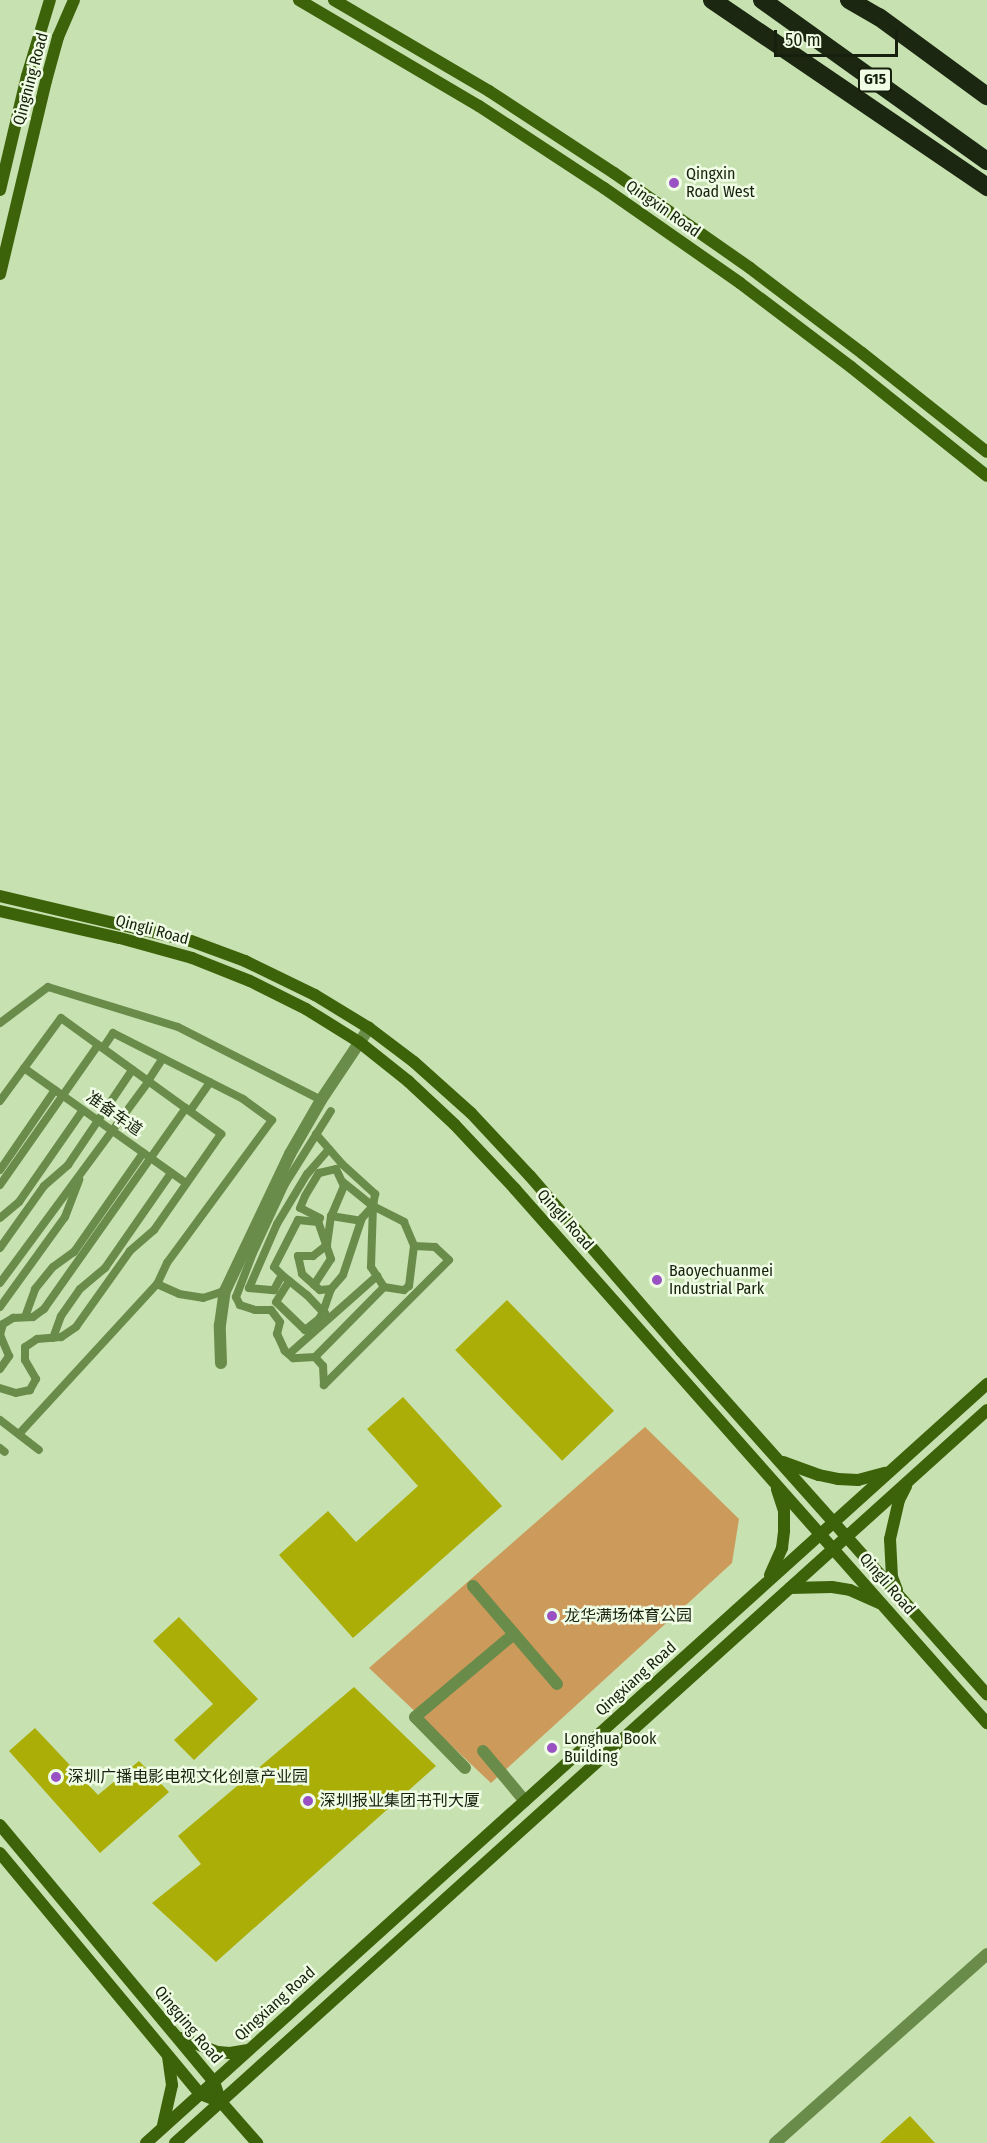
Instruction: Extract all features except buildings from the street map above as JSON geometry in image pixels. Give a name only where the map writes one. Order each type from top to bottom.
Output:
[{"type":"highway","points":[[711,0],[987,187]]},
{"type":"highway","name":"G15","points":[[762,0],[987,161]]},
{"type":"highway","points":[[851,0],[879,17],[987,96]]},
{"type":"street","name":"Qingning Road","points":[[0,190],[29,66],[50,0]]},
{"type":"street","name":"Qingning Road","points":[[0,274],[46,81],[58,37],[74,0]]},
{"type":"street","name":"Qingxin Road","points":[[299,0],[479,106],[604,188],[740,283],[842,360],[987,476]]},
{"type":"street","name":"Qingxin Road","points":[[334,0],[489,91],[614,173],[759,275],[987,452]]},
{"type":"street","name":"Qingli Road","points":[[0,896],[191,942],[244,961],[315,995],[369,1028],[414,1062],[471,1113],[530,1176],[987,1695]]},
{"type":"street","name":"Qingli Road","points":[[0,911],[120,938],[192,958],[250,981],[306,1009],[359,1042],[408,1081],[455,1125],[771,1477],[987,1723]]},
{"type":"street","points":[[221,1363],[221,1315],[225,1291],[285,1164],[321,1100],[369,1028]]},
{"type":"street","name":"Qingxiang Road","points":[[146,2143],[987,1384]]},
{"type":"street","points":[[175,2143],[987,1410]]},
{"type":"street","points":[[777,1459],[798,1469],[838,1479],[867,1478],[892,1470]]},
{"type":"street","points":[[766,1584],[776,1565],[784,1531],[781,1496],[771,1477]]},
{"type":"street","points":[[900,1597],[892,1577],[890,1539],[900,1500],[909,1480]]},
{"type":"street","points":[[790,1588],[811,1585],[850,1590],[887,1608]]},
{"type":"street","points":[[473,1586],[557,1684]]},
{"type":"street","points":[[465,1768],[415,1717],[514,1634]]},
{"type":"street","points":[[483,1751],[525,1801]]},
{"type":"street","name":"Qingqing Road","points":[[0,1825],[214,2082],[221,2102]]},
{"type":"street","name":"Qingqing Road","points":[[0,1853],[200,2094]]},
{"type":"street","points":[[776,2143],[987,1954]]},
{"type":"street","points":[[174,2034],[190,2043],[218,2052],[230,2053],[251,2048]]},
{"type":"street","points":[[161,2129],[168,2112],[172,2085],[167,2053]]},
{"type":"street","points":[[200,2094],[221,2102],[257,2143]]},
{"type":"lane","points":[[0,1023],[48,987],[178,1027],[321,1100]]},
{"type":"lane","points":[[0,1101],[61,1018],[221,1134],[154,1230],[130,1251],[76,1327],[69,1334],[37,1339],[26,1347],[25,1360],[36,1379],[30,1390],[16,1393],[0,1388]]},
{"type":"lane","points":[[0,1170],[24,1134],[113,1034],[243,1099],[272,1120],[166,1263],[157,1284],[19,1434]]},
{"type":"lane","points":[[0,1283],[163,1059]]},
{"type":"lane","name":"准备车道","points":[[24,1068],[186,1184]]},
{"type":"lane","points":[[0,1248],[44,1186],[68,1165],[132,1070]]},
{"type":"lane","points":[[0,1369],[9,1356],[0,1335],[3,1323],[13,1318],[39,1314],[44,1310],[110,1200],[210,1082]]},
{"type":"lane","points":[[0,1185],[59,1093]]},
{"type":"lane","points":[[0,1218],[19,1202],[83,1110]]},
{"type":"lane","points":[[327,1315],[305,1330],[274,1306],[255,1310],[240,1305],[236,1297],[285,1184],[331,1110]]},
{"type":"lane","points":[[316,1134],[375,1194],[373,1206],[370,1267],[384,1287],[404,1290],[409,1286],[414,1246],[404,1221],[373,1206],[342,1182]]},
{"type":"lane","points":[[286,1278],[274,1290],[249,1288],[277,1224],[307,1174],[329,1149]]},
{"type":"lane","points":[[25,1317],[35,1289],[46,1274],[77,1255],[147,1155]]},
{"type":"lane","points":[[314,1285],[331,1258],[327,1245],[318,1222],[320,1218],[300,1208],[319,1173],[336,1169],[344,1186],[331,1215],[327,1245],[313,1256],[298,1256],[302,1274],[314,1285],[320,1290],[331,1289]]},
{"type":"lane","points":[[0,1307],[65,1217],[82,1172]]},
{"type":"lane","points":[[54,1338],[61,1316],[80,1289],[105,1268],[171,1173]]},
{"type":"lane","points":[[327,1315],[331,1289],[343,1275],[361,1221],[373,1206]]},
{"type":"lane","points":[[331,1215],[361,1221]]},
{"type":"lane","points":[[318,1222],[298,1220],[274,1267],[307,1294],[327,1315]]},
{"type":"lane","points":[[315,1357],[323,1366],[324,1385],[449,1260],[435,1247],[414,1246]]},
{"type":"lane","points":[[289,1354],[327,1315],[377,1276]]},
{"type":"lane","points":[[286,1278],[274,1306],[279,1322],[277,1334],[293,1358],[315,1357],[384,1287]]},
{"type":"lane","points":[[157,1284],[179,1294],[203,1298],[225,1291]]},
{"type":"lane","points":[[0,1420],[39,1450]]},
{"type":"shaded area","name":"龙华满场体育公园","points":[[645,1427],[739,1519],[732,1563],[491,1783],[369,1668]]},
{"type":"place","name":"Qingxin Road West","points":[[674,183]]},
{"type":"place","name":"Baoyechuanmei Industrial Park","points":[[657,1280]]},
{"type":"place","name":"龙华满场体育公园","points":[[552,1616]]},
{"type":"place","name":"Longhua Book Building","points":[[552,1748]]},
{"type":"place","name":"深圳广播电影电视文化创意产业园","points":[[56,1777]]},
{"type":"place","name":"深圳报业集团书刊大厦","points":[[308,1801]]}]
